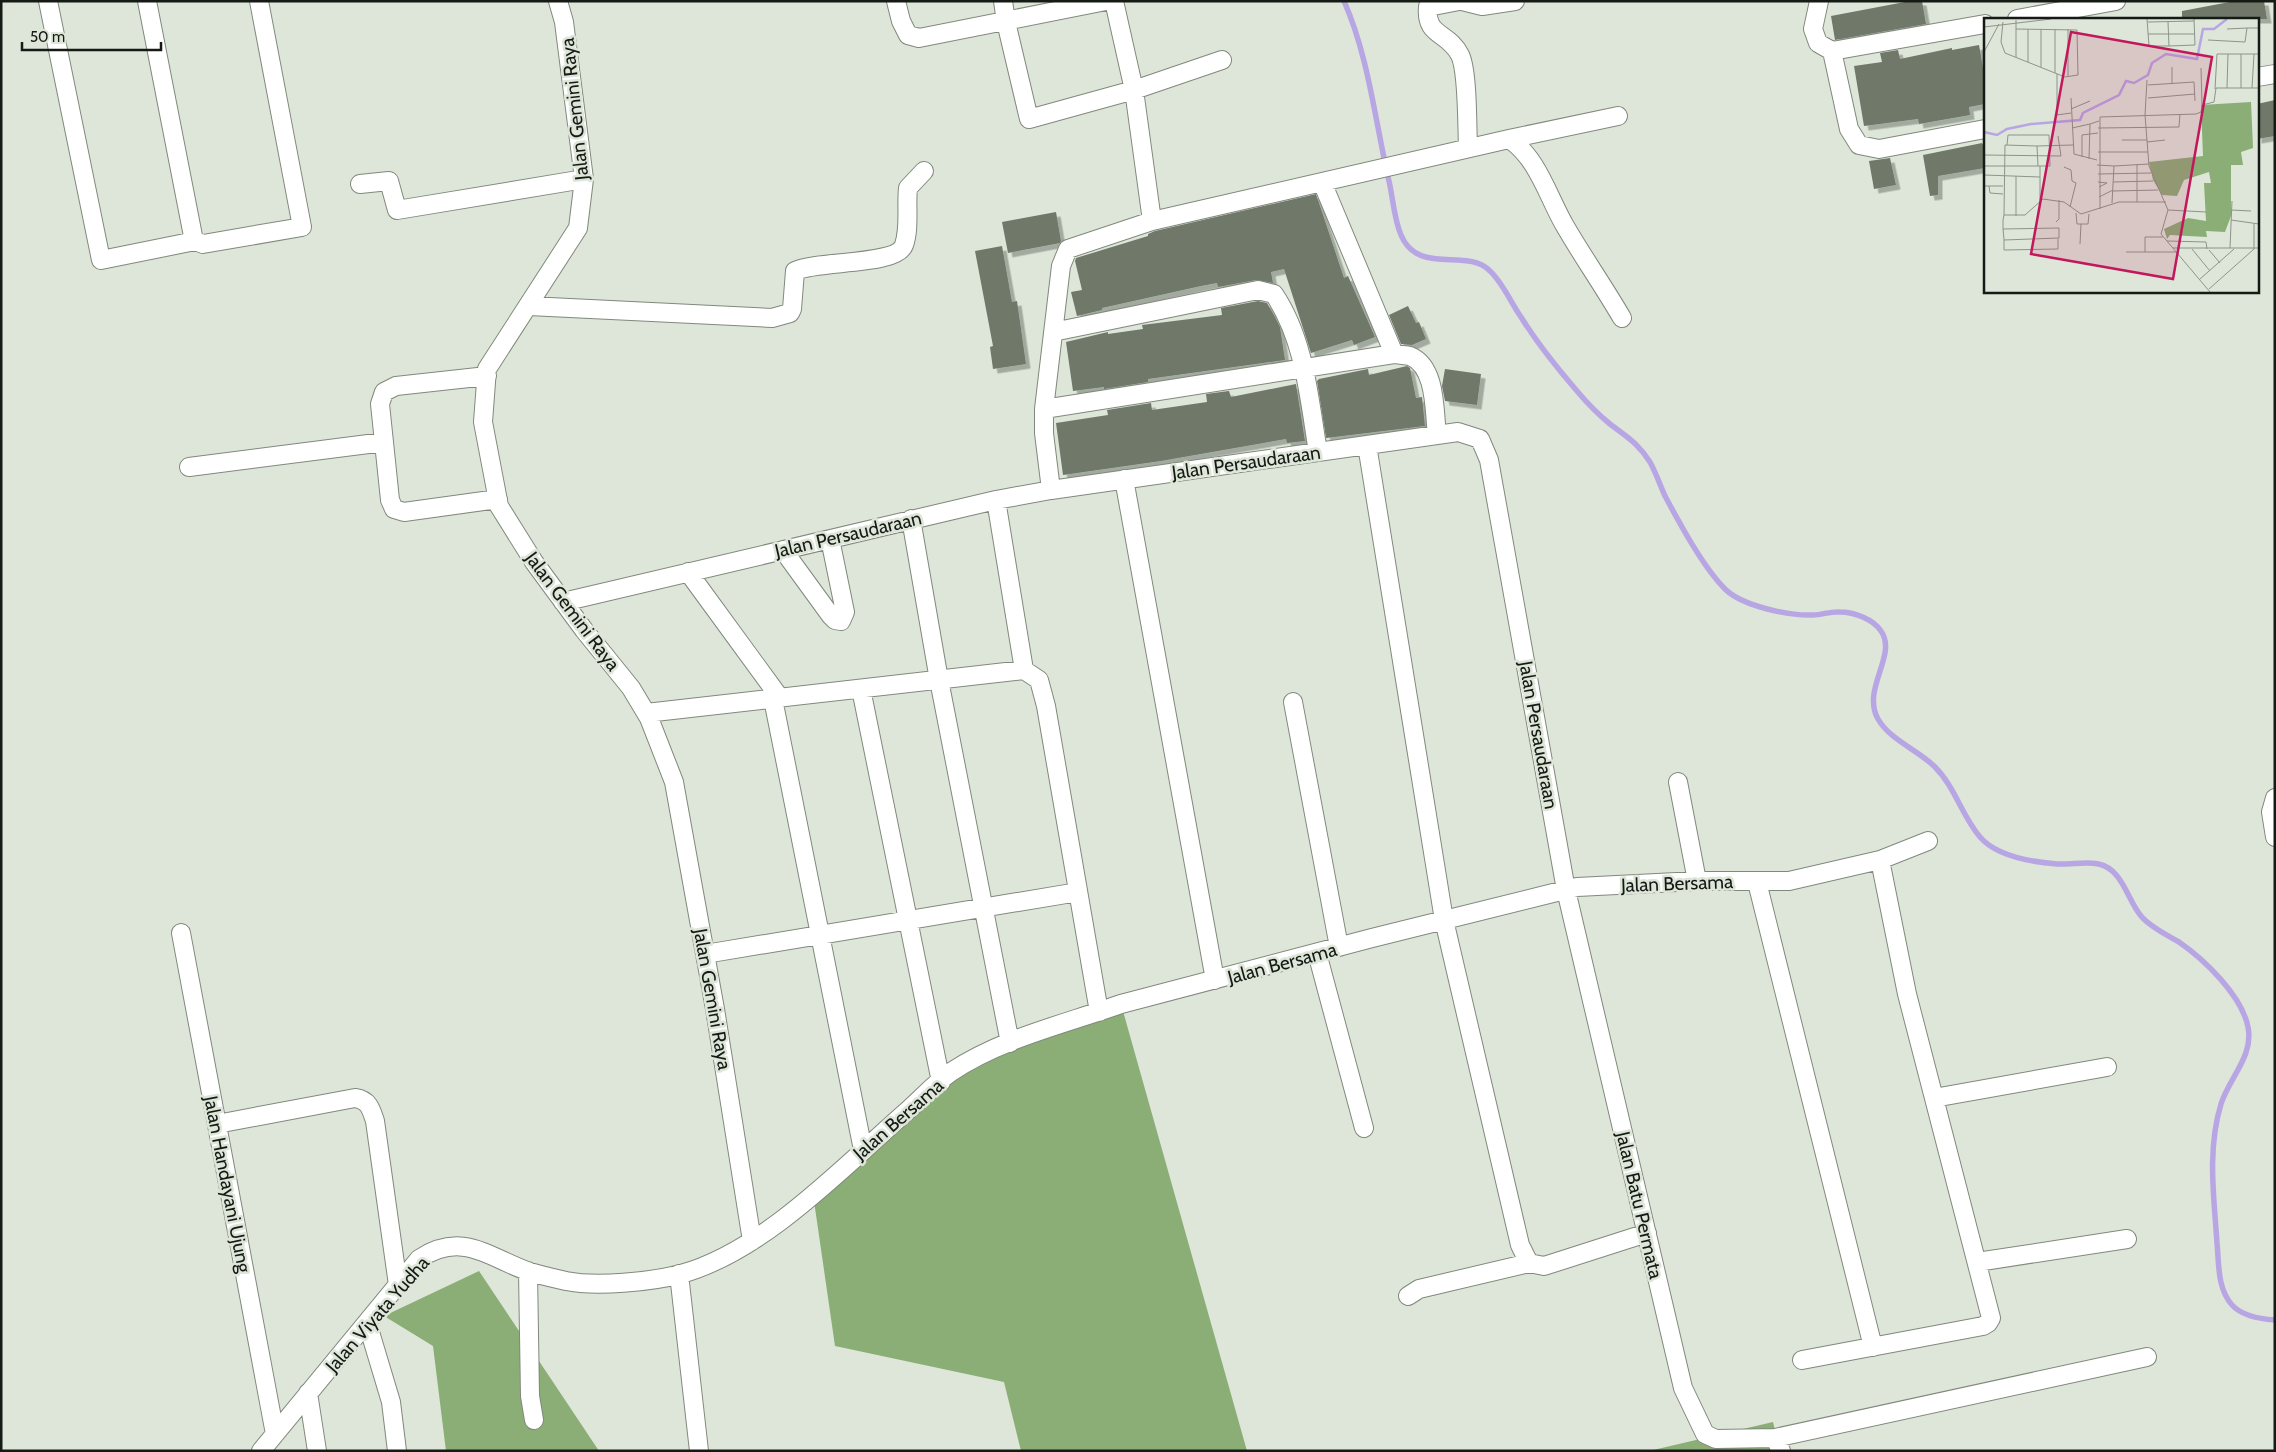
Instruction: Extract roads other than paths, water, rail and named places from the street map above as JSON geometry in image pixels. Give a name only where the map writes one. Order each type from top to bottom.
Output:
[{"type":"street","points":[[48,1],[101,260],[195,241],[203,244],[302,227],[259,1]]},
{"type":"street","points":[[147,1],[195,241]]},
{"type":"street","name":"Jalan Gemini Raya","points":[[558,1],[564,22],[584,179],[578,228],[487,368],[483,422],[499,506],[534,562],[563,602],[631,688],[646,713],[674,782],[706,954],[752,1241]]},
{"type":"street","points":[[896,1],[901,21],[908,35],[919,38],[1106,1]]},
{"type":"street","points":[[1003,1],[1006,22],[1029,119],[1134,90],[1222,60]]},
{"type":"street","points":[[1114,1],[1134,90],[1152,221]]},
{"type":"street","points":[[1459,1],[1428,7],[1426,18],[1430,27],[1448,39],[1460,56],[1465,81],[1468,148]]},
{"type":"street","points":[[1462,1],[1482,6],[1515,1]]},
{"type":"street","points":[[1819,1],[1812,29],[1818,43],[1832,51],[1984,24]]},
{"type":"street","points":[[2022,18],[2116,1]]},
{"type":"street","points":[[1832,51],[1849,129],[1853,139],[1859,145],[1879,149],[1984,129]]},
{"type":"street","points":[[2258,77],[2275,74]]},
{"type":"street","points":[[1051,490],[1044,433],[1044,409],[1061,266],[1068,249],[1152,221],[1468,148],[1618,116]]},
{"type":"street","points":[[1509,139],[1518,145],[1529,158],[1565,226],[1622,318]]},
{"type":"street","points":[[529,306],[772,318],[785,316],[792,309],[795,271],[811,265],[881,259],[897,254],[904,248],[908,188],[924,171]]},
{"type":"street","points":[[360,184],[389,181],[397,210],[584,179]]},
{"type":"street","points":[[1322,182],[1394,354]]},
{"type":"street","points":[[1053,332],[1258,290],[1274,294],[1284,310],[1305,369],[1318,452]]},
{"type":"street","points":[[1044,409],[1394,354],[1411,356],[1423,367],[1430,380],[1437,435]]},
{"type":"street","points":[[487,376],[389,388],[381,398],[384,442],[390,500],[394,509],[398,512],[498,499]]},
{"type":"street","name":"Jalan Persaudaraan","points":[[563,602],[996,500],[1124,479],[1458,432],[1480,439],[1489,460],[1566,890]]},
{"type":"street","points":[[189,467],[384,442]]},
{"type":"street","points":[[1367,445],[1444,920],[1520,1246],[1529,1263]]},
{"type":"street","points":[[1124,479],[1215,980]]},
{"type":"street","points":[[996,500],[1024,670]]},
{"type":"street","points":[[911,519],[939,680],[1010,1043]]},
{"type":"street","points":[[783,550],[831,616],[835,620],[841,621],[845,612],[830,538]]},
{"type":"street","points":[[688,572],[776,698],[820,935],[863,1150]]},
{"type":"street","points":[[646,713],[1024,670],[1036,676],[1041,684],[1099,1012]]},
{"type":"street","points":[[861,689],[941,1082]]},
{"type":"street","points":[[1293,702],[1339,948]]},
{"type":"street","points":[[1678,782],[1697,881]]},
{"type":"street","points":[[2275,798],[2271,812],[2275,837]]},
{"type":"street","name":"Jalan Bersama","points":[[752,1241],[808,1198],[951,1073],[1010,1043],[1121,1004],[1577,887],[1697,881],[1789,881],[1880,860],[1928,841]]},
{"type":"street","points":[[1802,1360],[1983,1326],[1991,1318],[1898,955],[1880,860]]},
{"type":"street","points":[[1757,882],[1873,1347]]},
{"type":"street","name":"Jalan Batu Permata","points":[[1566,890],[1683,1388],[1706,1434],[1716,1439],[1778,1444],[2147,1357]]},
{"type":"street","points":[[706,954],[1078,892]]},
{"type":"street","name":"Jalan Handayani Ujung","points":[[181,933],[275,1434]]},
{"type":"street","points":[[1317,953],[1364,1128]]},
{"type":"street","points":[[1934,1098],[2107,1067]]},
{"type":"street","points":[[217,1124],[356,1098],[364,1099],[370,1105],[374,1121],[398,1285]]},
{"type":"street","points":[[1408,1296],[1419,1289],[1529,1263],[1544,1266],[1647,1233]]},
{"type":"street","points":[[1976,1262],[2127,1239]]},
{"type":"street","name":"Jalan Viyata Yudha","points":[[261,1451],[419,1259],[430,1252],[459,1245],[474,1247],[528,1271],[567,1281],[598,1283],[679,1274],[712,1264],[752,1241]]},
{"type":"street","points":[[528,1271],[530,1396],[534,1420]]},
{"type":"street","points":[[679,1274],[699,1451]]},
{"type":"street","points":[[367,1322],[391,1402],[397,1451]]},
{"type":"street","points":[[308,1393],[318,1451]]},
{"type":"waterway","points":[[1344,1],[1353,23],[1366,67],[1397,222],[1401,235],[1409,247],[1419,255],[1431,258],[1469,261],[1480,264],[1495,276],[1534,336],[1585,400],[1597,413],[1632,441],[1646,455],[1665,496],[1692,545],[1708,569],[1725,589],[1743,600],[1766,609],[1803,615],[1845,612],[1863,617],[1878,627],[1885,640],[1885,651],[1874,696],[1874,708],[1878,719],[1890,733],[1928,761],[1942,775],[1968,820],[1987,844],[2005,854],[2026,860],[2057,864],[2090,863],[2104,866],[2111,870],[2117,876],[2141,916],[2200,959],[2230,991],[2244,1015],[2249,1038],[2240,1067],[2221,1104],[2214,1139],[2213,1191],[2221,1283],[2227,1298],[2236,1309],[2252,1316],[2275,1320]]}]
